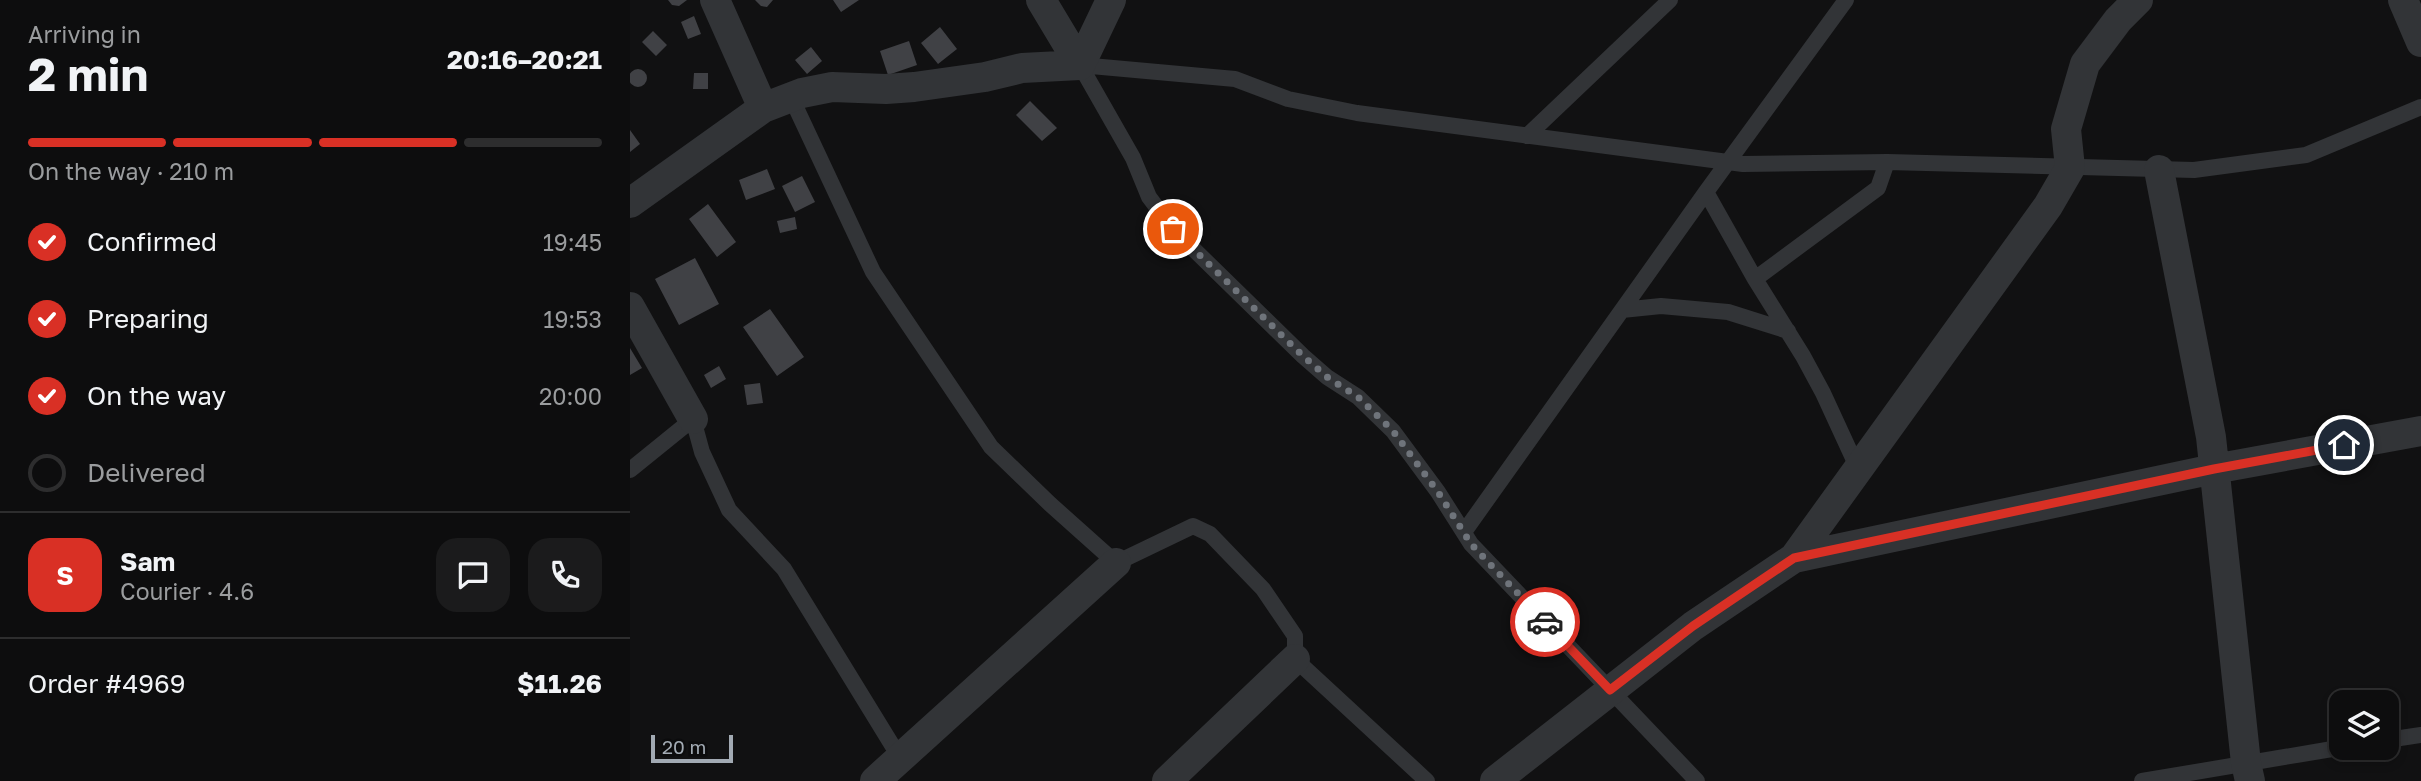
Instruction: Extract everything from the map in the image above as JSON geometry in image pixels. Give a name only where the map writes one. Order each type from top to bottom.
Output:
[{"type":"street","points":[[715,0],[762,108]]},
{"type":"street","points":[[1041,0],[1080,65]]},
{"type":"street","points":[[1080,65],[1111,0]]},
{"type":"street","points":[[1494,781],[1693,626],[1794,558],[2032,229],[2070,168],[2066,129],[2085,64],[2118,20],[2138,0]]},
{"type":"street","points":[[2403,0],[2421,41]]},
{"type":"street","points":[[630,203],[762,108],[791,97],[832,88],[914,87],[985,77],[1022,68],[1080,65]]},
{"type":"street","points":[[2159,170],[2211,436],[2248,772]]},
{"type":"street","points":[[630,307],[693,419]]},
{"type":"street","points":[[1794,558],[2214,469],[2421,431]]},
{"type":"street","points":[[875,781],[1116,562]]},
{"type":"street","points":[[1167,781],[1295,659]]},
{"type":"lane","points":[[1527,136],[1670,0]]},
{"type":"lane","points":[[1464,532],[1846,0]]},
{"type":"lane","points":[[1080,65],[1235,79],[1289,99],[1357,113],[1730,162],[1886,162],[2194,170],[2306,155],[2421,107]]},
{"type":"lane","points":[[1080,65],[1133,158],[1149,197],[1173,229],[1303,356],[1327,377],[1358,397],[1393,431],[1438,492],[1471,544],[1697,781]]},
{"type":"lane","points":[[791,97],[873,272],[991,447],[1116,562],[1193,526],[1210,534],[1263,589],[1291,627],[1295,636],[1295,659],[1427,781]]},
{"type":"lane","points":[[1755,279],[1878,188],[1886,162]]},
{"type":"lane","points":[[1706,192],[1824,393],[1858,469]]},
{"type":"lane","points":[[1622,310],[1661,306],[1728,312],[1788,331]]},
{"type":"lane","points":[[630,470],[693,419],[702,452],[729,510],[784,569],[900,758]]},
{"type":"lane","points":[[2399,738],[2421,735]]},
{"type":"lane","points":[[2142,781],[2248,772],[2329,751]]},
{"type":"building","points":[[668,0],[687,0],[679,6],[672,5]]},
{"type":"building","points":[[755,0],[773,0],[767,7],[761,6]]},
{"type":"building","points":[[833,0],[859,0],[841,12]]},
{"type":"building","points":[[694,16],[701,34],[688,39],[681,22]]},
{"type":"building","points":[[940,27],[957,49],[938,64],[921,43]]},
{"type":"building","points":[[653,31],[667,45],[656,56],[642,42]]},
{"type":"building","points":[[909,41],[917,65],[888,75],[880,51]]},
{"type":"building","points":[[811,47],[822,61],[807,74],[795,60]]},
{"type":"building","points":[[634,69],[642,69],[647,74],[647,82],[642,87],[634,87],[630,84],[630,72]]},
{"type":"building","points":[[694,73],[708,73],[708,89],[693,89]]},
{"type":"building","points":[[1030,101],[1057,128],[1042,141],[1016,115]]},
{"type":"building","points":[[630,130],[640,144],[630,152]]},
{"type":"building","points":[[767,169],[775,189],[746,200],[739,180]]},
{"type":"building","points":[[802,176],[815,202],[795,212],[782,186]]},
{"type":"building","points":[[708,204],[736,242],[717,257],[689,219]]},
{"type":"building","points":[[795,217],[797,229],[780,233],[777,221]]},
{"type":"building","points":[[695,258],[719,304],[679,325],[655,279]]},
{"type":"building","points":[[770,309],[804,357],[777,376],[743,327]]},
{"type":"building","points":[[630,348],[642,368],[630,375]]},
{"type":"building","points":[[719,366],[726,379],[711,388],[704,375]]},
{"type":"building","points":[[760,383],[763,403],[747,405],[744,385]]},
{"type":"way so far","points":[[1173,229],[1303,356],[1327,377],[1358,397],[1393,431],[1438,492],[1471,544],[1545,622]]},
{"type":"route","points":[[1545,622],[1610,690],[1693,626],[1794,558],[2214,469],[2344,445]]}]
